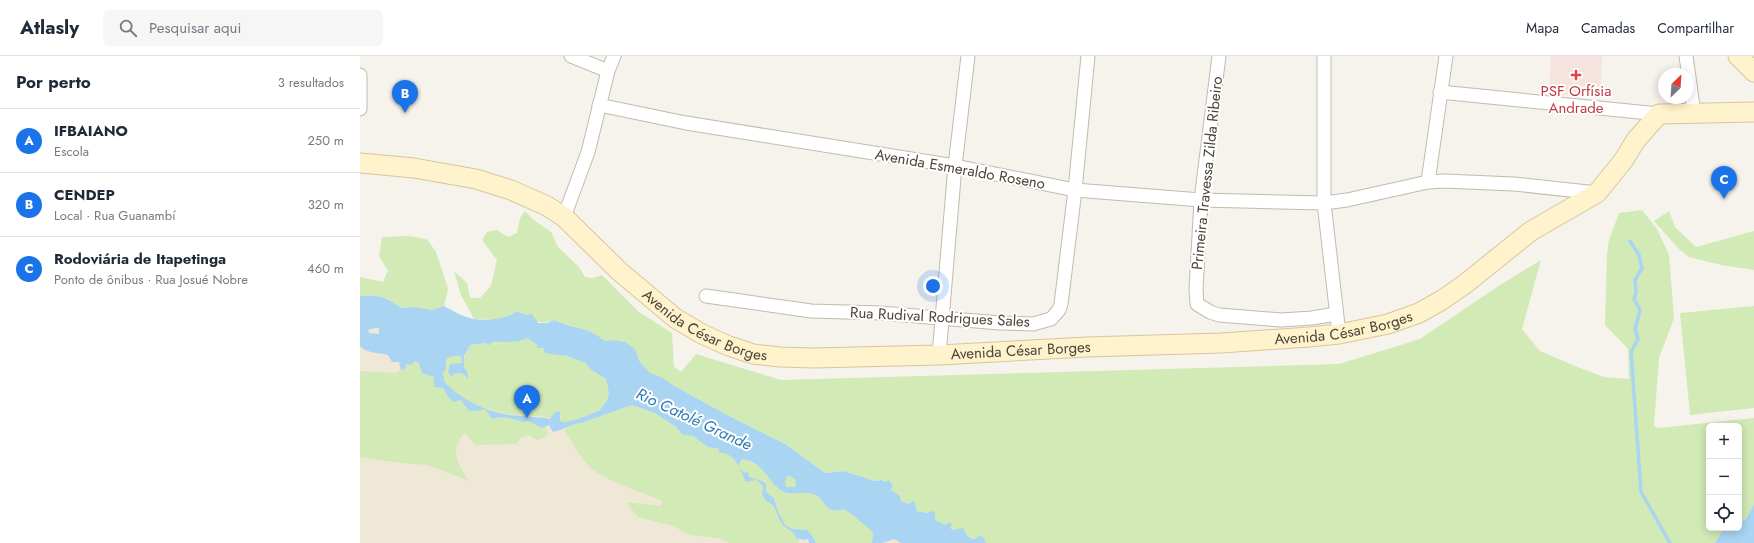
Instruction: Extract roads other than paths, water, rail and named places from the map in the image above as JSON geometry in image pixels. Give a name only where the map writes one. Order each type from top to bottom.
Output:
[{"type":"street","points":[[571,56],[608,71]]},
{"type":"street","points":[[564,217],[588,152],[608,71],[614,56]]},
{"type":"street","points":[[939,355],[955,166],[968,56]]},
{"type":"street","name":"Rua Rudival Rodrigues Sales","points":[[706,296],[811,311],[880,313],[1000,323],[1033,324],[1051,319],[1061,304],[1075,190],[1088,56]]},
{"type":"street","name":"Primeira Travessa Zilda Ribeiro","points":[[1219,56],[1201,200],[1196,289],[1197,304],[1210,312],[1219,314],[1281,320],[1312,318],[1336,314]]},
{"type":"street","points":[[1324,56],[1324,203],[1339,334]]},
{"type":"street","points":[[1428,182],[1446,56]]},
{"type":"street","points":[[1686,56],[1694,113]]},
{"type":"street","points":[[1738,56],[1754,72]]},
{"type":"street","points":[[360,75],[360,109]]},
{"type":"street","points":[[1440,92],[1659,114],[1754,112]]},
{"type":"street","name":"Avenida Esmeraldo Roseno","points":[[599,105],[686,122],[955,166],[1075,190],[1201,200],[1324,203],[1347,200],[1428,182],[1444,181],[1514,184],[1597,193]]},
{"type":"street","name":"Avenida César Borges","points":[[360,163],[414,168],[476,179],[511,190],[547,206],[564,217],[619,271],[669,314],[702,334],[729,346],[753,354],[780,357],[814,358],[939,355],[1087,347],[1221,343],[1339,334],[1388,324],[1419,313],[1465,284],[1531,231],[1597,193],[1623,161],[1636,140],[1659,114]]},
{"type":"water","name":"Rio Catolé Grande","points":[[360,295],[374,296],[390,300],[402,308],[414,307],[432,310],[444,306],[462,315],[479,320],[503,318],[517,311],[526,315],[532,314],[538,323],[547,323],[554,320],[586,330],[599,336],[605,341],[613,340],[625,342],[635,349],[640,362],[650,373],[663,378],[671,384],[729,416],[785,444],[825,473],[844,471],[875,481],[881,480],[885,482],[889,480],[893,486],[891,490],[900,496],[901,501],[908,504],[914,500],[917,511],[927,513],[932,511],[935,512],[935,520],[945,525],[950,522],[953,525],[950,527],[952,530],[963,528],[967,536],[974,539],[982,535],[986,543],[901,543],[894,539],[882,543],[872,543],[873,532],[849,512],[843,509],[837,511],[832,510],[813,494],[789,493],[782,491],[756,464],[742,459],[738,466],[729,455],[719,453],[719,449],[708,447],[693,436],[682,434],[676,427],[655,413],[632,405],[553,432],[549,425],[542,428],[528,421],[523,422],[504,418],[492,419],[485,409],[469,411],[461,400],[454,402],[449,398],[443,388],[434,387],[434,377],[422,373],[419,363],[415,361],[411,365],[406,364],[406,368],[401,370],[399,362],[392,362],[388,355],[369,352],[360,346]],"holes":[[[379,328],[379,334],[369,333],[368,330]],[[527,338],[537,345],[537,348],[543,348],[545,353],[567,356],[586,363],[590,369],[606,379],[609,393],[608,399],[599,411],[562,422],[560,420],[560,411],[554,413],[550,419],[502,414],[483,408],[465,399],[444,381],[442,374],[446,369],[446,360],[453,356],[462,357],[462,363],[450,364],[448,372],[452,377],[454,374],[460,373],[468,379],[467,371],[464,368],[464,356],[470,345],[485,343],[490,345],[492,342],[515,342]],[[788,475],[796,480],[795,487],[786,487],[785,481]]]},
{"type":"water","points":[[739,467],[744,473],[748,472],[749,477],[762,481],[766,484],[766,492],[774,498],[785,525],[793,529],[807,530],[816,543],[809,543],[808,539],[804,540],[796,538],[792,532],[783,525],[775,508],[766,501],[762,494],[763,486],[757,480],[746,482]]},
{"type":"water","points":[[1754,503],[1754,543],[1715,543],[1722,531],[1742,531],[1742,521],[1746,519]]},
{"type":"waterway","points":[[1630,241],[1639,255],[1642,268],[1635,280],[1636,292],[1634,299],[1640,310],[1635,329],[1638,339],[1631,352],[1641,492],[1670,543]]},
{"type":"place","name":"PSF Orfísia Andrade","points":[[1576,75]]},
{"type":"place","name":"CENDEP","points":[[405,113]]},
{"type":"place","name":"Rodoviária de Itapetinga","points":[[1724,199]]},
{"type":"place","name":"IFBAIANO","points":[[527,418]]}]
